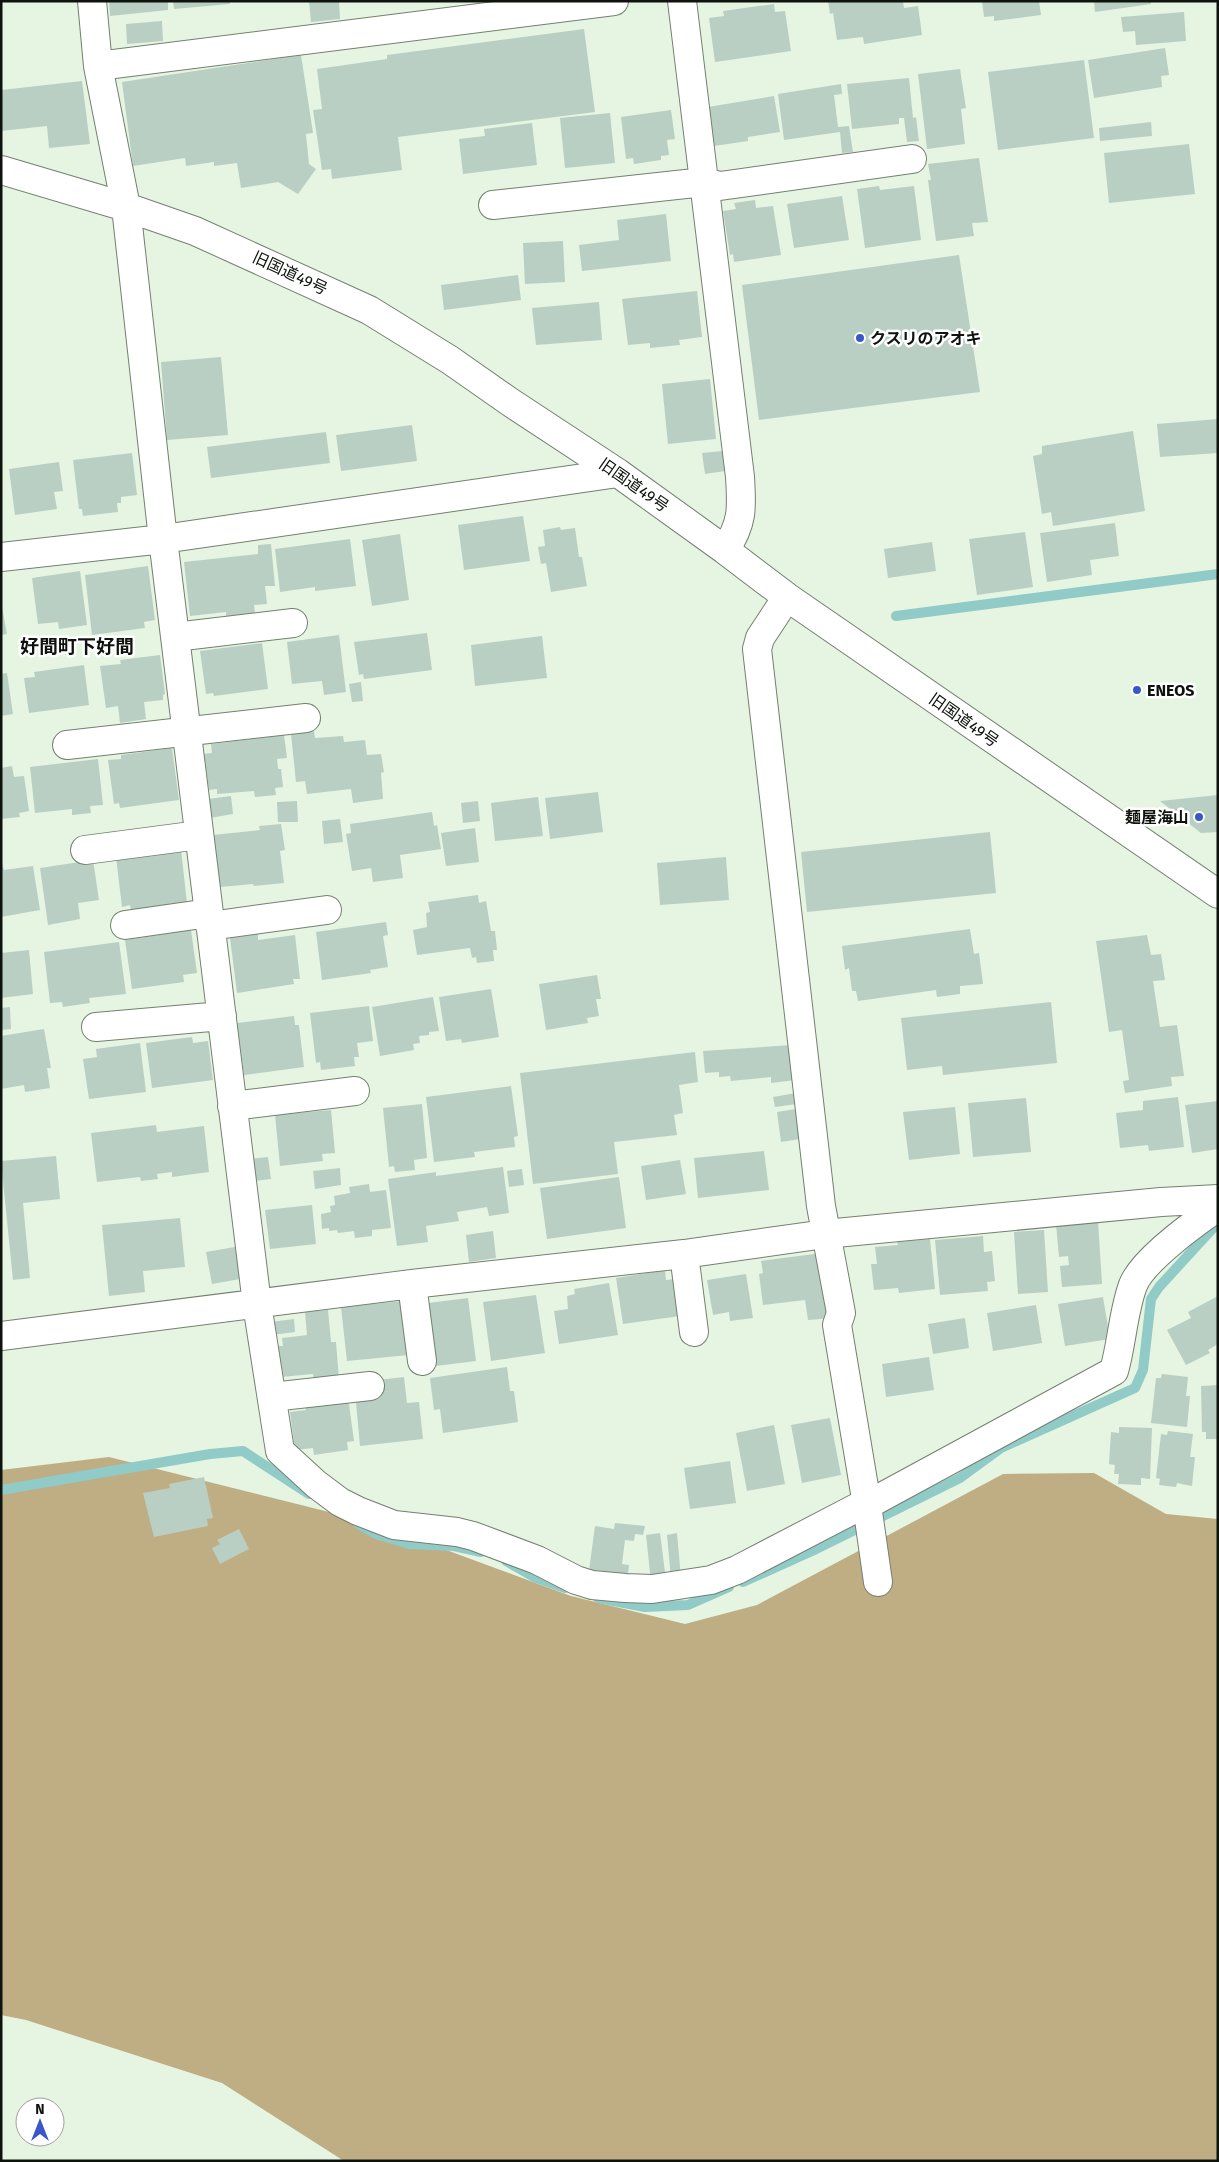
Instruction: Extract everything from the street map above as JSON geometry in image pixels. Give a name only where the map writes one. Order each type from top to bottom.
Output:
[{"type":"street","points":[[92,1],[98,66],[126,207],[163,539],[232,1106],[257,1304],[280,1451],[316,1484],[340,1502],[358,1512],[394,1525],[457,1532],[473,1536],[537,1560],[576,1580],[592,1584],[652,1589],[711,1580],[737,1570],[862,1505],[867,1506],[1114,1372],[1134,1283],[1146,1268],[1184,1230],[1218,1207]]},
{"type":"street","points":[[98,66],[614,1]]},
{"type":"street","points":[[682,1],[741,486],[742,503],[736,533],[725,550]]},
{"type":"street","points":[[493,205],[704,182],[720,186],[912,159]]},
{"type":"street","name":"旧国道49号","points":[[1,170],[126,207],[194,231],[369,310],[450,360],[510,402],[618,472],[787,597],[1218,894]]},
{"type":"street","points":[[1,557],[163,539],[618,472]]},
{"type":"street","points":[[787,597],[760,638],[757,648],[825,1234],[841,1313],[837,1325],[878,1582]]},
{"type":"street","points":[[175,637],[293,623]]},
{"type":"street","points":[[68,745],[306,718]]},
{"type":"street","points":[[85,850],[199,835]]},
{"type":"street","points":[[125,924],[210,920],[326,910]]},
{"type":"street","points":[[96,1027],[222,1016]]},
{"type":"street","points":[[232,1106],[355,1091]]},
{"type":"street","points":[[1,1336],[412,1284],[684,1254],[825,1234],[1161,1202],[1218,1200]]},
{"type":"street","points":[[684,1254],[694,1332]]},
{"type":"street","points":[[412,1284],[422,1361]]},
{"type":"street","points":[[272,1397],[370,1386]]},
{"type":"shaded area","points":[[109,1457],[373,1523],[571,1596],[685,1624],[757,1605],[1003,1474],[1094,1473],[1166,1514],[1218,1519],[1218,2161],[344,2161],[222,2083],[26,2020],[1,2015],[1,1470]]},
{"type":"building","points":[[109,1],[168,1],[168,10],[110,16]]},
{"type":"building","points":[[173,1],[230,1],[230,4],[174,9]]},
{"type":"building","points":[[309,1],[339,1],[340,19],[311,22]]},
{"type":"building","points":[[828,1],[903,1],[904,8],[918,6],[922,35],[864,44],[863,37],[837,40],[833,13],[830,14]]},
{"type":"building","points":[[982,1],[1039,1],[1041,15],[994,21],[994,16],[984,17]]},
{"type":"building","points":[[1094,1],[1151,1],[1151,4],[1095,12]]},
{"type":"building","points":[[774,4],[775,12],[785,11],[791,51],[715,62],[709,18],[724,16],[723,11]]},
{"type":"building","points":[[1184,12],[1186,41],[1136,45],[1135,31],[1123,32],[1121,17]]},
{"type":"building","points":[[162,21],[163,41],[127,44],[126,24]]},
{"type":"building","points":[[584,29],[595,112],[398,137],[402,170],[332,179],[331,169],[322,170],[313,110],[322,109],[317,69],[387,59],[387,55]]},
{"type":"building","points":[[1165,48],[1169,75],[1161,76],[1162,87],[1094,98],[1088,60]]},
{"type":"building","points":[[301,55],[313,133],[306,134],[309,164],[316,169],[298,194],[278,182],[241,188],[237,163],[214,166],[214,162],[186,166],[185,158],[133,166],[122,82]]},
{"type":"building","points":[[1084,60],[1094,138],[998,150],[988,72]]},
{"type":"building","points":[[960,69],[966,108],[961,109],[965,144],[927,149],[918,74]]},
{"type":"building","points":[[909,78],[913,118],[916,117],[919,141],[907,142],[904,118],[899,118],[899,124],[852,129],[847,84]]},
{"type":"building","points":[[82,81],[90,144],[49,148],[47,126],[1,131],[1,90]]},
{"type":"building","points":[[841,84],[842,94],[834,95],[838,127],[849,126],[853,152],[842,153],[840,132],[784,140],[778,94]]},
{"type":"building","points":[[774,96],[780,132],[748,137],[748,141],[714,146],[708,107]]},
{"type":"building","points":[[671,110],[675,139],[667,140],[669,155],[661,156],[661,160],[634,164],[633,158],[626,159],[621,117]]},
{"type":"building","points":[[610,113],[615,163],[565,168],[560,118]]},
{"type":"building","points":[[1151,122],[1152,136],[1100,141],[1099,128]]},
{"type":"building","points":[[532,123],[537,165],[463,174],[459,139],[485,136],[484,129]]},
{"type":"building","points":[[1189,144],[1195,194],[1109,203],[1104,153]]},
{"type":"building","points":[[979,158],[988,222],[972,223],[974,236],[936,241],[928,180],[931,180],[928,164]]},
{"type":"building","points":[[879,186],[880,190],[914,186],[921,240],[865,248],[857,189]]},
{"type":"building","points":[[842,196],[849,240],[794,248],[787,204]]},
{"type":"building","points":[[755,200],[756,208],[773,206],[781,255],[734,262],[733,254],[730,255],[723,211],[736,209],[734,203]]},
{"type":"building","points":[[666,214],[671,261],[582,271],[579,245],[619,240],[617,220]]},
{"type":"building","points":[[563,241],[565,282],[525,284],[523,243]]},
{"type":"building","name":"クスリのアオキ","points":[[959,255],[980,392],[759,420],[742,285]]},
{"type":"building","points":[[518,275],[521,300],[444,310],[441,285]]},
{"type":"building","points":[[697,291],[702,337],[679,340],[680,345],[650,348],[650,343],[628,345],[622,299]]},
{"type":"building","points":[[599,302],[602,340],[536,345],[532,308]]},
{"type":"building","points":[[221,357],[228,435],[167,440],[161,362]]},
{"type":"building","points":[[710,379],[716,439],[668,444],[662,384]]},
{"type":"building","points":[[1218,419],[1218,453],[1160,457],[1157,424]]},
{"type":"building","points":[[412,425],[417,461],[341,471],[336,435]]},
{"type":"building","points":[[1133,431],[1145,511],[1053,526],[1051,512],[1042,514],[1033,456],[1042,454],[1042,446]]},
{"type":"building","points":[[326,432],[330,463],[211,478],[207,447]]},
{"type":"building","points":[[723,451],[725,471],[705,474],[702,453]]},
{"type":"building","points":[[132,453],[137,495],[121,497],[121,503],[117,503],[118,512],[83,516],[82,509],[79,509],[73,460]]},
{"type":"building","points":[[59,462],[63,491],[54,492],[57,509],[15,515],[9,469]]},
{"type":"building","points":[[523,516],[530,561],[464,570],[458,525]]},
{"type":"building","points":[[1115,523],[1119,556],[1090,560],[1092,575],[1047,582],[1040,533]]},
{"type":"building","points":[[560,527],[561,530],[575,528],[579,557],[582,557],[587,586],[551,592],[546,563],[541,564],[538,547],[545,546],[543,530]]},
{"type":"building","points":[[1025,532],[1033,587],[977,595],[969,539]]},
{"type":"building","points":[[400,534],[409,600],[372,606],[362,540]]},
{"type":"building","points":[[350,539],[356,586],[315,591],[315,587],[280,592],[275,549]]},
{"type":"building","points":[[932,542],[936,571],[888,578],[884,549]]},
{"type":"building","points":[[271,544],[275,586],[265,586],[267,604],[254,605],[255,613],[226,616],[226,612],[190,616],[184,562],[258,554],[258,545]]},
{"type":"building","points":[[148,566],[155,620],[144,622],[145,628],[92,635],[85,575]]},
{"type":"building","points":[[80,571],[87,625],[59,629],[58,622],[38,624],[32,578]]},
{"type":"building","points":[[1,602],[7,634],[1,635]]},
{"type":"building","points":[[427,633],[432,670],[364,679],[363,674],[359,675],[354,642]]},
{"type":"building","points":[[339,635],[346,692],[324,695],[322,681],[292,684],[287,642]]},
{"type":"building","points":[[542,636],[547,678],[475,686],[471,645]]},
{"type":"building","points":[[262,643],[268,689],[214,696],[213,693],[206,694],[200,651]]},
{"type":"building","points":[[160,655],[165,694],[163,695],[163,700],[144,702],[146,719],[120,723],[118,706],[106,708],[100,666],[121,664],[120,660]]},
{"type":"building","points":[[84,665],[89,705],[29,713],[24,678],[35,677],[34,672]]},
{"type":"building","points":[[7,673],[13,714],[1,716],[1,674]]},
{"type":"building","points":[[361,682],[363,701],[352,702],[349,684]]},
{"type":"building","points":[[314,731],[315,738],[343,736],[344,742],[365,740],[367,755],[381,754],[384,772],[381,773],[383,799],[353,803],[351,789],[307,794],[305,781],[296,782],[291,734]]},
{"type":"building","points":[[284,735],[287,758],[277,759],[278,769],[281,769],[283,787],[275,788],[276,795],[255,797],[254,791],[217,794],[217,789],[209,790],[204,754],[212,753],[211,744]]},
{"type":"building","points":[[172,748],[179,800],[120,808],[119,803],[114,804],[108,760],[121,759],[121,755]]},
{"type":"building","points":[[98,759],[103,805],[90,806],[91,813],[72,815],[72,809],[35,813],[30,767]]},
{"type":"building","points":[[12,766],[14,777],[24,776],[29,811],[19,813],[20,817],[1,819],[1,768]]},
{"type":"building","points":[[598,792],[603,832],[550,839],[545,798]]},
{"type":"building","name":"麺屋海山","points":[[1218,795],[1218,832],[1201,833],[1160,801]]},
{"type":"building","points":[[231,796],[233,814],[210,818],[208,799]]},
{"type":"building","points":[[538,797],[543,836],[495,841],[491,803]]},
{"type":"building","points":[[297,801],[298,822],[278,822],[277,802]]},
{"type":"building","points":[[478,801],[480,821],[463,823],[461,803]]},
{"type":"building","points":[[432,812],[434,826],[437,825],[441,849],[400,855],[403,878],[373,882],[371,868],[352,871],[346,834],[351,833],[350,824]]},
{"type":"building","points":[[340,819],[343,842],[324,844],[322,821]]},
{"type":"building","points":[[281,824],[285,850],[280,851],[284,883],[220,887],[213,835],[260,830],[259,826]]},
{"type":"building","points":[[475,828],[479,862],[446,866],[441,833]]},
{"type":"building","points":[[990,832],[996,893],[807,912],[801,852]]},
{"type":"building","points":[[181,849],[187,904],[131,910],[130,905],[122,907],[116,857]]},
{"type":"building","points":[[726,857],[729,900],[660,905],[657,863]]},
{"type":"building","points":[[93,860],[99,900],[78,903],[80,919],[48,925],[40,868]]},
{"type":"building","points":[[1,861],[4,870],[33,866],[40,910],[1,917]]},
{"type":"building","points":[[478,895],[479,903],[486,901],[491,931],[495,931],[497,950],[493,950],[494,961],[477,963],[476,957],[472,958],[470,948],[417,955],[413,930],[427,927],[426,913],[430,912],[428,902]]},
{"type":"building","points":[[386,922],[388,935],[383,936],[388,967],[370,970],[371,973],[322,980],[316,932]]},
{"type":"building","points":[[970,929],[974,954],[979,953],[983,984],[960,986],[960,994],[937,997],[936,990],[858,1001],[856,991],[852,991],[849,968],[845,970],[842,946]]},
{"type":"building","points":[[191,930],[197,973],[183,975],[184,982],[132,989],[125,940]]},
{"type":"building","points":[[258,934],[258,940],[295,935],[300,979],[293,979],[294,984],[237,993],[230,938]]},
{"type":"building","points":[[1147,935],[1151,955],[1161,954],[1165,980],[1153,981],[1160,1027],[1177,1025],[1184,1076],[1171,1077],[1172,1086],[1125,1093],[1123,1081],[1129,1080],[1122,1030],[1109,1032],[1096,941]]},
{"type":"building","points":[[119,942],[126,994],[89,998],[90,1003],[63,1007],[62,1002],[50,1003],[44,952]]},
{"type":"building","points":[[29,950],[33,994],[1,998],[1,953]]},
{"type":"building","points":[[597,975],[601,999],[596,999],[599,1016],[587,1018],[588,1023],[546,1030],[539,984]]},
{"type":"building","points":[[491,989],[499,1037],[462,1043],[461,1039],[446,1041],[439,997]]},
{"type":"building","points":[[433,997],[439,1031],[419,1036],[420,1043],[413,1044],[414,1050],[380,1056],[372,1007]]},
{"type":"building","points":[[1051,1002],[1057,1063],[943,1075],[942,1066],[907,1070],[901,1018]]},
{"type":"building","points":[[369,1006],[373,1041],[357,1043],[359,1057],[354,1057],[355,1066],[321,1070],[320,1062],[316,1063],[310,1013]]},
{"type":"building","points":[[10,1007],[11,1029],[1,1030],[1,1008]]},
{"type":"building","points":[[294,1016],[295,1025],[299,1025],[304,1067],[244,1075],[237,1023]]},
{"type":"building","points":[[44,1029],[51,1068],[47,1068],[50,1088],[25,1092],[24,1085],[1,1089],[1,1036]]},
{"type":"building","points":[[192,1037],[193,1043],[208,1041],[213,1080],[152,1088],[146,1043]]},
{"type":"building","points":[[140,1043],[146,1092],[89,1099],[83,1059],[97,1057],[96,1049]]},
{"type":"building","points":[[792,1045],[796,1080],[771,1083],[771,1077],[731,1081],[730,1076],[719,1077],[719,1072],[705,1073],[703,1051]]},
{"type":"building","points":[[695,1052],[698,1082],[679,1085],[683,1113],[674,1115],[677,1135],[614,1142],[618,1174],[533,1184],[520,1073]]},
{"type":"building","points":[[511,1086],[518,1136],[514,1137],[515,1147],[474,1152],[475,1157],[434,1162],[426,1097]]},
{"type":"building","points":[[796,1093],[797,1104],[775,1107],[773,1097]]},
{"type":"building","points":[[1178,1097],[1184,1147],[1149,1151],[1148,1145],[1120,1148],[1116,1113],[1143,1110],[1143,1101]]},
{"type":"building","points":[[1026,1098],[1031,1152],[973,1157],[968,1103]]},
{"type":"building","points":[[1218,1101],[1218,1149],[1192,1153],[1185,1105]]},
{"type":"building","points":[[422,1104],[427,1158],[414,1160],[415,1170],[395,1172],[394,1166],[389,1167],[383,1108]]},
{"type":"building","points":[[955,1107],[960,1154],[909,1160],[903,1112]]},
{"type":"building","points":[[796,1109],[800,1139],[781,1142],[777,1112]]},
{"type":"building","points":[[331,1110],[335,1153],[322,1154],[323,1161],[280,1166],[275,1115]]},
{"type":"building","points":[[156,1125],[157,1132],[204,1126],[209,1172],[172,1177],[172,1172],[157,1174],[158,1179],[141,1181],[140,1177],[97,1182],[91,1133]]},
{"type":"building","points":[[764,1151],[769,1190],[698,1198],[694,1158]]},
{"type":"building","points":[[56,1156],[60,1199],[23,1203],[30,1278],[13,1280],[1,1161]]},
{"type":"building","points":[[268,1157],[271,1179],[253,1181],[250,1159]]},
{"type":"building","points":[[680,1160],[686,1194],[646,1200],[641,1166]]},
{"type":"building","points":[[503,1167],[509,1213],[489,1216],[487,1207],[457,1212],[459,1221],[426,1226],[428,1242],[397,1246],[388,1179],[436,1172],[436,1176]]},
{"type":"building","points":[[340,1168],[341,1185],[315,1189],[313,1171]]},
{"type":"building","points":[[522,1169],[524,1185],[509,1187],[507,1171]]},
{"type":"building","points":[[619,1177],[626,1228],[547,1239],[540,1188]]},
{"type":"building","points":[[369,1184],[370,1192],[386,1190],[391,1228],[372,1230],[372,1236],[355,1238],[354,1231],[338,1233],[337,1230],[329,1231],[329,1228],[322,1229],[321,1214],[331,1212],[330,1206],[335,1205],[334,1196],[350,1193],[349,1187]]},
{"type":"building","points":[[312,1205],[316,1244],[270,1249],[265,1210]]},
{"type":"building","points":[[180,1218],[185,1267],[143,1271],[145,1292],[109,1296],[102,1225]]},
{"type":"building","points":[[1098,1221],[1102,1284],[1062,1287],[1060,1266],[1069,1265],[1068,1256],[1059,1257],[1056,1224]]},
{"type":"building","points":[[1044,1230],[1048,1292],[1018,1294],[1014,1232]]},
{"type":"building","points":[[493,1231],[496,1258],[469,1262],[466,1235]]},
{"type":"building","points":[[983,1236],[984,1252],[992,1251],[995,1281],[987,1282],[988,1291],[940,1295],[935,1240]]},
{"type":"building","points":[[930,1239],[935,1289],[899,1293],[898,1288],[874,1290],[871,1264],[877,1264],[875,1247],[898,1245],[897,1242]]},
{"type":"building","points":[[235,1247],[240,1279],[212,1284],[206,1252]]},
{"type":"building","points":[[822,1253],[833,1318],[808,1320],[805,1300],[763,1305],[759,1274],[763,1273],[761,1261]]},
{"type":"building","points":[[665,1270],[666,1280],[675,1279],[680,1316],[623,1324],[616,1278]]},
{"type":"building","points":[[746,1274],[753,1318],[730,1321],[729,1312],[713,1315],[707,1280]]},
{"type":"building","points":[[609,1283],[618,1335],[559,1344],[554,1311],[568,1309],[567,1296],[575,1294],[574,1289]]},
{"type":"building","points":[[536,1295],[545,1353],[491,1361],[483,1302]]},
{"type":"building","points":[[1218,1296],[1218,1344],[1208,1350],[1210,1353],[1186,1365],[1167,1330],[1191,1318],[1188,1312]]},
{"type":"building","points":[[1103,1297],[1110,1339],[1065,1346],[1058,1304]]},
{"type":"building","points":[[468,1298],[476,1361],[436,1366],[428,1303]]},
{"type":"building","points":[[404,1301],[409,1355],[347,1361],[341,1307]]},
{"type":"building","points":[[1036,1305],[1042,1343],[993,1351],[987,1313]]},
{"type":"building","points":[[328,1310],[331,1342],[336,1342],[339,1380],[314,1382],[313,1374],[281,1377],[278,1346],[283,1346],[282,1338],[307,1335],[305,1312]]},
{"type":"building","points":[[965,1318],[969,1348],[933,1354],[928,1324]]},
{"type":"building","points":[[294,1319],[295,1332],[272,1335],[271,1322]]},
{"type":"building","points":[[929,1357],[934,1390],[886,1397],[882,1364]]},
{"type":"building","points":[[507,1367],[510,1391],[514,1391],[518,1422],[443,1433],[440,1409],[434,1410],[430,1378]]},
{"type":"building","points":[[1162,1374],[1188,1377],[1186,1396],[1190,1396],[1187,1427],[1151,1423],[1156,1378],[1161,1378]]},
{"type":"building","points":[[404,1377],[407,1403],[419,1402],[423,1439],[360,1446],[355,1392],[378,1380]]},
{"type":"building","points":[[1218,1385],[1218,1439],[1206,1439],[1206,1432],[1202,1432],[1201,1386]]},
{"type":"building","points":[[348,1397],[354,1441],[347,1442],[348,1450],[314,1455],[313,1448],[295,1450],[290,1412],[306,1410],[305,1402]]},
{"type":"building","points":[[830,1418],[841,1475],[802,1483],[791,1425]]},
{"type":"building","points":[[774,1425],[785,1484],[747,1491],[736,1433]]},
{"type":"building","points":[[1119,1427],[1152,1428],[1150,1479],[1141,1478],[1141,1485],[1118,1484],[1119,1474],[1114,1474],[1115,1465],[1109,1464],[1111,1432],[1119,1433]]},
{"type":"building","points":[[1168,1431],[1193,1434],[1190,1457],[1195,1457],[1192,1486],[1177,1483],[1176,1487],[1159,1485],[1160,1479],[1156,1478],[1161,1434],[1167,1435]]},
{"type":"building","points":[[730,1461],[736,1503],[690,1509],[684,1468]]},
{"type":"building","points":[[204,1477],[213,1518],[207,1519],[208,1526],[154,1537],[143,1493],[170,1488],[169,1484]]},
{"type":"building","points":[[615,1523],[645,1526],[643,1535],[635,1534],[634,1541],[625,1540],[622,1564],[629,1565],[627,1583],[588,1578],[595,1526],[614,1529]]},
{"type":"building","points":[[239,1529],[249,1549],[220,1564],[212,1548],[220,1544],[217,1540]]},
{"type":"building","points":[[660,1533],[666,1580],[651,1582],[646,1535]]},
{"type":"building","points":[[677,1533],[681,1578],[671,1579],[667,1535]]},
{"type":"waterway","points":[[896,616],[1218,574]]},
{"type":"waterway","points":[[743,1582],[812,1551],[960,1478],[1001,1448],[1135,1388],[1143,1370],[1151,1299],[1159,1287],[1213,1228],[1218,1226]]},
{"type":"waterway","points":[[1,1490],[210,1454],[243,1451],[309,1494]]},
{"type":"waterway","points":[[358,1524],[376,1534],[409,1544],[454,1546],[481,1552]]},
{"type":"waterway","points":[[506,1561],[534,1577],[565,1588]]},
{"type":"waterway","points":[[598,1598],[645,1607],[688,1605],[729,1587]]},
{"type":"place","name":"クスリのアオキ","points":[[860,338]]},
{"type":"place","name":"ENEOS","points":[[1137,690]]},
{"type":"place","name":"麺屋海山","points":[[1199,817]]},
{"type":"district","name":"好間町下好間","points":[[77,646]]}]
